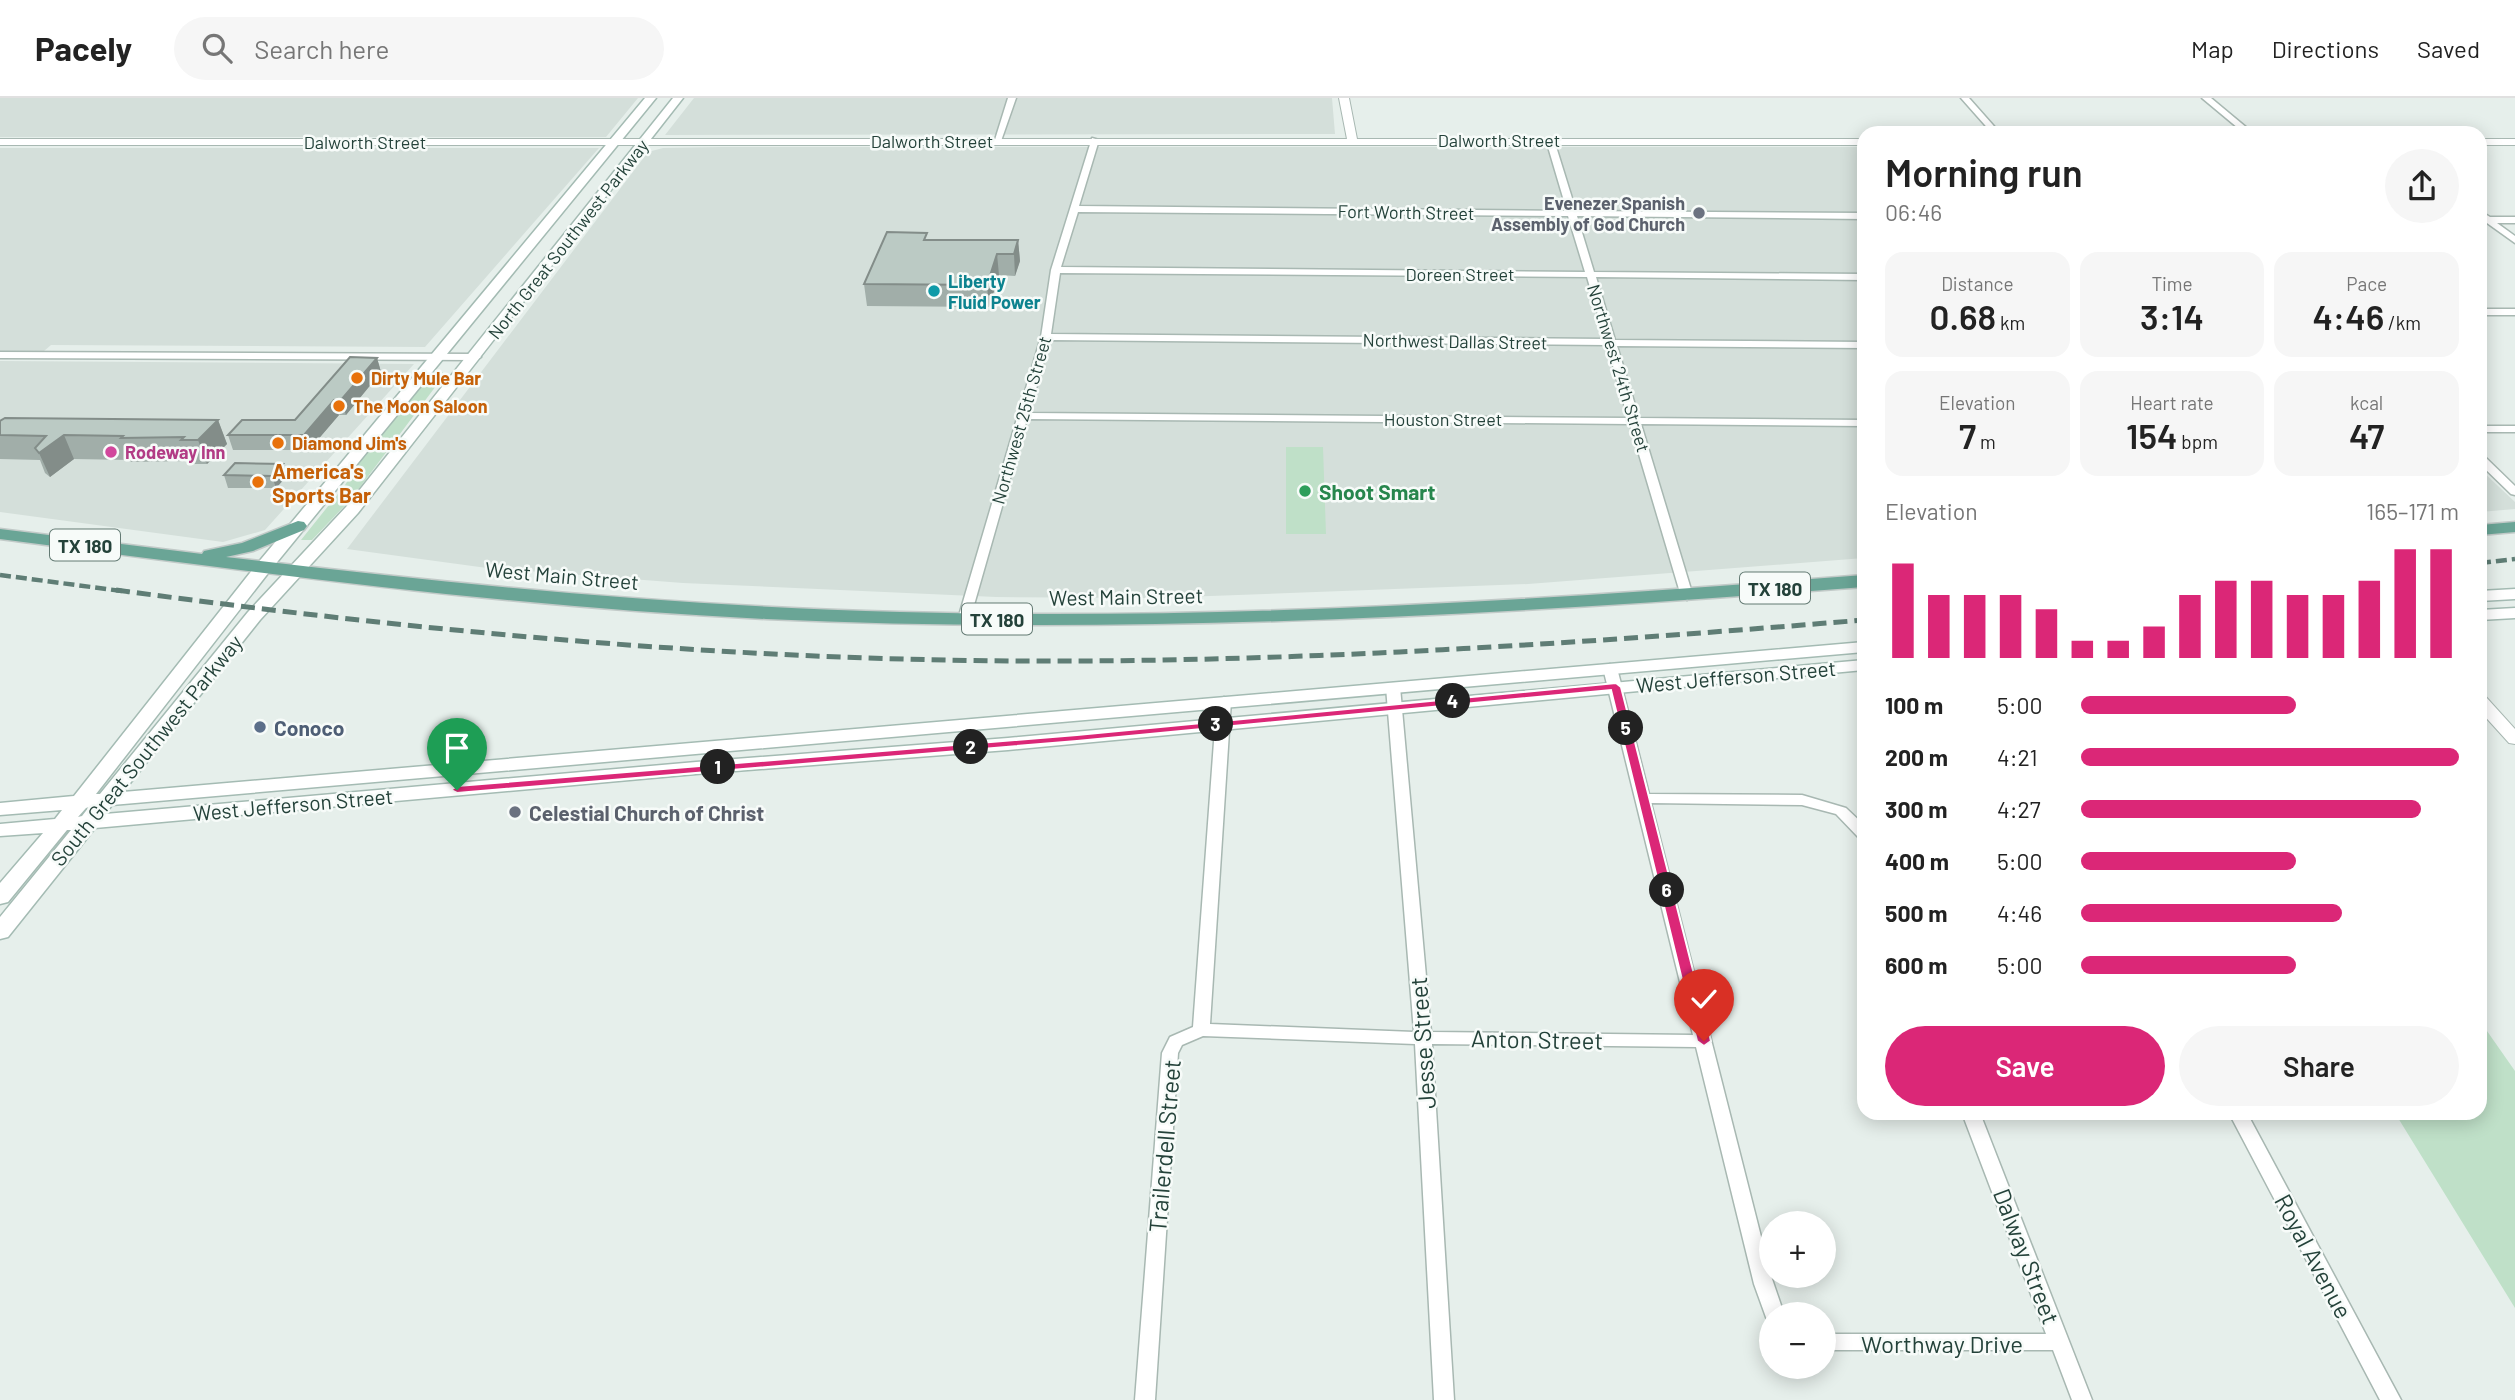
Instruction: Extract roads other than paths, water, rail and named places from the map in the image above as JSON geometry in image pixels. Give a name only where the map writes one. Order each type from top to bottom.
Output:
[{"type":"main road","name":"North Great Southwest Parkway","points":[[263,568],[651,98]]},
{"type":"main road","name":"North Great Southwest Parkway","points":[[294,571],[352,510],[678,98]]},
{"type":"main road","points":[[471,316],[508,316]]},
{"type":"main road","points":[[188,558],[247,547],[298,526]]},
{"type":"main road","points":[[2487,529],[2515,527]]},
{"type":"main road","name":"TX 180","points":[[0,534],[263,568]]},
{"type":"main road","name":"West Main Street","points":[[263,568],[575,600],[764,613],[1079,620],[1417,613],[1687,596],[1857,582]]},
{"type":"main road","name":"South Great Southwest Parkway","points":[[0,897],[79,803],[263,568]]},
{"type":"main road","name":"South Great Southwest Parkway","points":[[0,932],[186,698],[294,571]]},
{"type":"main road","points":[[2487,596],[2515,594]]},
{"type":"main road","points":[[2487,615],[2515,613]]},
{"type":"main road","name":"West Jefferson Street","points":[[0,809],[1224,701],[1394,696],[1613,677],[1857,648]]},
{"type":"main road","name":"West Jefferson Street","points":[[1613,677],[1857,664]]},
{"type":"main road","name":"West Jefferson Street","points":[[0,830],[1146,732],[1223,724],[1394,696]]},
{"type":"main road","points":[[1144,708],[1146,732]]},
{"type":"main road","points":[[944,726],[946,749]]},
{"type":"main road","points":[[603,777],[607,755]]},
{"type":"main road","points":[[334,800],[344,778]]},
{"type":"street","points":[[997,141],[1012,98]]},
{"type":"street","points":[[1344,98],[1352,140]]},
{"type":"street","points":[[1965,98],[1990,126]]},
{"type":"street","points":[[2206,98],[2240,126]]},
{"type":"street","name":"Northwest 25th Street","points":[[964,619],[1046,337],[1056,270],[1095,140]]},
{"type":"street","name":"Northwest 24th Street","points":[[1550,140],[1687,596]]},
{"type":"street","name":"Dalworth Street","points":[[0,142],[1857,142]]},
{"type":"street","points":[[2487,142],[2515,142]]},
{"type":"street","name":"Fort Worth Street","points":[[1075,209],[1857,216]]},
{"type":"street","points":[[2487,218],[2515,220]]},
{"type":"street","points":[[2487,221],[2515,240]]},
{"type":"street","name":"Doreen Street","points":[[1056,270],[1857,277]]},
{"type":"street","points":[[2487,312],[2515,312]]},
{"type":"street","name":"Northwest Dallas Street","points":[[1046,337],[1857,345]]},
{"type":"street","points":[[0,355],[475,357]]},
{"type":"street","name":"Houston Street","points":[[1022,416],[1857,423]]},
{"type":"street","points":[[2487,429],[2515,429]]},
{"type":"street","points":[[2487,465],[2515,492]]},
{"type":"street","points":[[1613,677],[1770,1302]]},
{"type":"street","name":"Jesse Street","points":[[1394,696],[1423,1038],[1444,1400]]},
{"type":"street","points":[[1201,1030],[1224,701]]},
{"type":"street","points":[[2487,709],[2515,739]]},
{"type":"street","points":[[1644,798],[1802,800],[1841,811],[1857,826]]},
{"type":"street","name":"Anton Street","points":[[1201,1030],[1423,1038],[1704,1041]]},
{"type":"street","name":"Trailerdell Street","points":[[1145,1400],[1170,1053],[1176,1041],[1201,1030]]},
{"type":"street","name":"Dalway Street","points":[[1974,1120],[2082,1400]]},
{"type":"street","name":"Royal Avenue","points":[[2242,1120],[2391,1400]]},
{"type":"street","name":"Worthway Drive","points":[[1836,1342],[2060,1342]]},
{"type":"railway","points":[[2487,562],[2515,559]]},
{"type":"railway","points":[[0,575],[129,592]]},
{"type":"railway","points":[[116,590],[343,618],[571,641],[914,659],[1029,661],[1343,655],[1857,621]]},
{"type":"place","name":"Evenezer Spanish Assembly of God Church","points":[[1699,213]]},
{"type":"place","name":"Liberty Fluid Power","points":[[934,291]]},
{"type":"place","name":"Dirty Mule Bar","points":[[357,378]]},
{"type":"place","name":"The Moon Saloon","points":[[339,406]]},
{"type":"place","name":"Diamond Jim's","points":[[278,443]]},
{"type":"place","name":"Rodeway Inn","points":[[111,452]]},
{"type":"place","name":"America's Sports Bar","points":[[258,482]]},
{"type":"place","name":"Shoot Smart","points":[[1305,491]]},
{"type":"place","name":"Conoco","points":[[260,727]]},
{"type":"place","name":"Celestial Church of Christ","points":[[515,812]]}]
